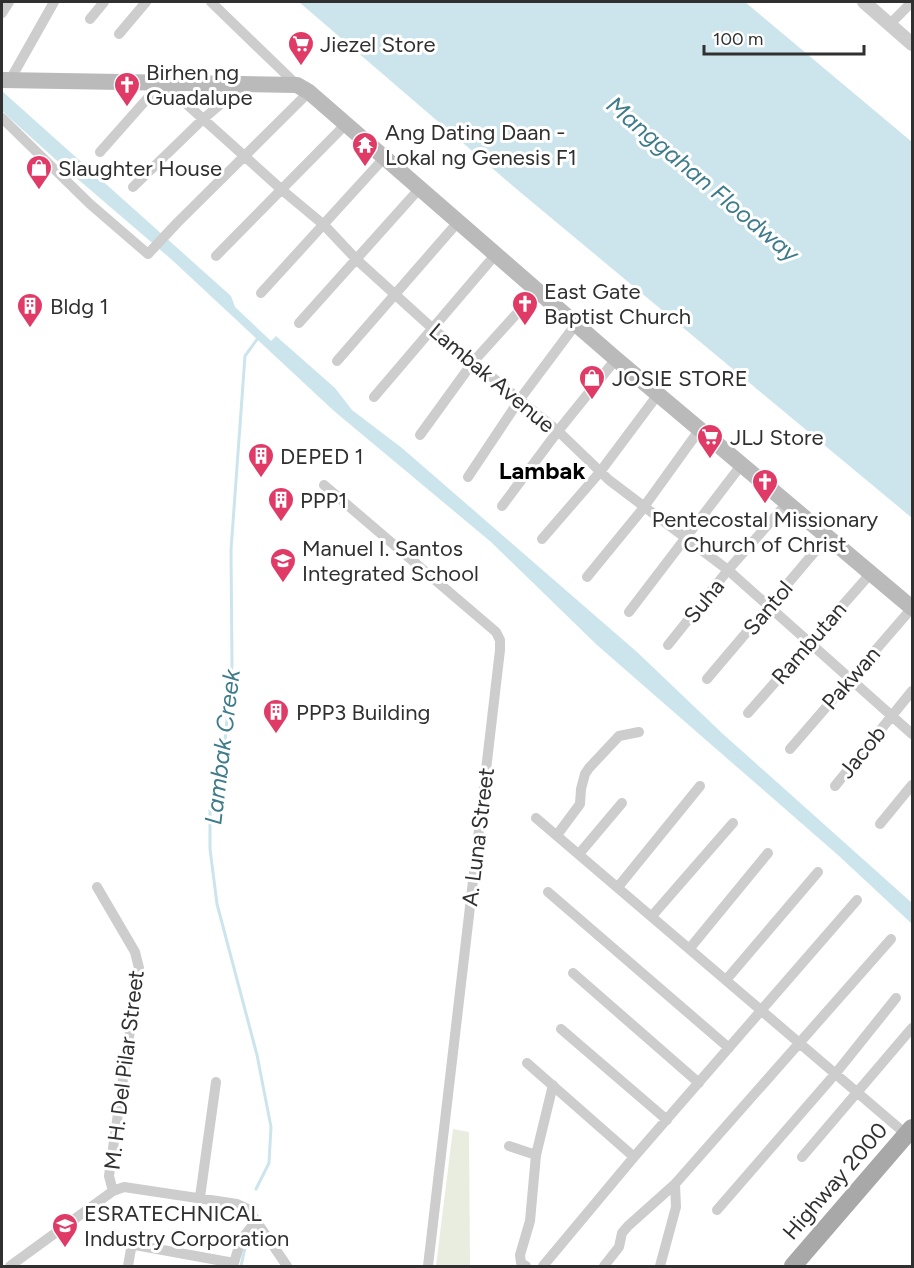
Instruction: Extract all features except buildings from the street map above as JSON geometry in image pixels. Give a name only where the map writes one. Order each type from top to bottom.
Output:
[{"type":"main road","points":[[4,80],[244,84],[303,88],[616,359],[912,608]]},
{"type":"main road","name":"Highway 2000","points":[[793,1266],[910,1131]]},
{"type":"street","points":[[2,12],[9,2]]},
{"type":"street","points":[[4,80],[54,2]]},
{"type":"street","points":[[90,19],[104,2]]},
{"type":"street","points":[[119,34],[146,2]]},
{"type":"street","points":[[2,118],[90,204],[151,251],[243,156],[303,88],[211,2]]},
{"type":"street","points":[[865,2],[912,44]]},
{"type":"street","points":[[890,24],[912,2]]},
{"type":"street","points":[[100,152],[162,82]]},
{"type":"street","name":"Lambak Avenue","points":[[162,82],[202,120],[324,225],[395,296],[558,431],[600,472],[728,570],[912,734]]},
{"type":"street","points":[[133,186],[202,120],[244,84]]},
{"type":"street","points":[[216,256],[346,124]]},
{"type":"street","points":[[261,293],[384,158]]},
{"type":"street","points":[[299,323],[420,188]]},
{"type":"street","points":[[337,361],[458,222]]},
{"type":"street","points":[[374,397],[496,254]]},
{"type":"street","points":[[420,435],[473,362],[538,291]]},
{"type":"street","points":[[468,477],[520,399],[576,324]]},
{"type":"street","points":[[502,506],[616,359]]},
{"type":"street","points":[[542,539],[600,472],[658,393]]},
{"type":"street","points":[[587,577],[644,506],[700,429]]},
{"type":"street","points":[[629,612],[742,464]]},
{"type":"street","name":"A. Luna Street","points":[[324,485],[496,632],[500,640],[428,1266]]},
{"type":"street","name":"Suha","points":[[668,645],[728,570],[788,502]]},
{"type":"street","name":"Santol","points":[[708,679],[828,536]]},
{"type":"street","name":"Rambutan","points":[[748,713],[871,573]]},
{"type":"street","name":"Pakwan","points":[[790,749],[849,678],[912,608]]},
{"type":"street","name":"Jacob","points":[[835,786],[912,691]]},
{"type":"street","points":[[557,835],[580,804],[581,789],[589,768],[619,736],[639,732]]},
{"type":"street","points":[[880,824],[912,785]]},
{"type":"street","points":[[618,887],[700,786]]},
{"type":"street","points":[[579,854],[622,804]]},
{"type":"street","points":[[536,818],[858,1092],[910,1131]]},
{"type":"street","points":[[652,916],[733,823]]},
{"type":"street","points":[[690,948],[768,853]]},
{"type":"street","points":[[726,980],[818,872]]},
{"type":"street","name":"M. H. Del Pilar Street","points":[[97,887],[135,952],[139,968],[109,1176],[113,1191]]},
{"type":"street","points":[[548,892],[729,1048]]},
{"type":"street","points":[[543,1266],[634,1157],[857,900]]},
{"type":"street","points":[[604,1266],[619,1247],[622,1233],[628,1226],[675,1184],[722,1133],[799,1041],[891,939]]},
{"type":"street","points":[[573,973],[699,1083]]},
{"type":"street","points":[[717,1210],[836,1073],[896,998]]},
{"type":"street","points":[[802,1157],[912,1028]]},
{"type":"street","points":[[561,1029],[666,1120]]},
{"type":"street","points":[[527,1063],[634,1157]]},
{"type":"street","points":[[200,1197],[216,1082]]},
{"type":"street","points":[[526,1266],[521,1263],[520,1255],[530,1221],[536,1155],[553,1085]]},
{"type":"street","points":[[509,1146],[536,1155]]},
{"type":"street","points":[[660,1266],[676,1207],[675,1184]]},
{"type":"street","points":[[10,1266],[113,1191],[124,1187],[200,1197],[237,1204],[248,1209],[287,1266]]},
{"type":"street","points":[[128,1266],[130,1249],[135,1245],[234,1264],[241,1240],[256,1221]]},
{"type":"street","points":[[193,1266],[196,1255]]},
{"type":"shaded area","points":[[453,1129],[469,1132],[470,1266],[436,1266]]},
{"type":"water","name":"Manggahan Floodway","points":[[299,2],[745,2],[912,142],[912,518],[520,192]]},
{"type":"water","points":[[2,91],[231,296],[235,307],[271,341],[276,336],[335,388],[352,410],[402,448],[637,652],[723,734],[912,903],[912,924],[839,856],[597,645],[491,542],[334,411],[171,259],[2,111]]},
{"type":"waterway","name":"Lambak Creek","points":[[256,1189],[269,1163],[271,1127],[257,1055],[217,904],[210,849],[210,810],[225,741],[232,665],[231,550],[245,356],[258,338]]},
{"type":"waterway","name":"Lambak Creek","points":[[241,1266],[247,1239]]},
{"type":"place","name":"Jiezel Store","points":[[301,67]]},
{"type":"place","name":"Birhen ng Guadalupe","points":[[127,108]]},
{"type":"place","name":"Ang Dating Daan - Lokal ng Genesis F1","points":[[365,168]]},
{"type":"place","name":"Slaughter House","points":[[39,191]]},
{"type":"place","name":"East Gate Baptist Church","points":[[525,327]]},
{"type":"place","name":"Bldg 1","points":[[30,329]]},
{"type":"place","name":"JOSIE STORE","points":[[592,401]]},
{"type":"place","name":"JLJ Store","points":[[710,460]]},
{"type":"place","name":"DEPED 1","points":[[261,479]]},
{"type":"place","name":"Pentecostal Missionary Church of Christ","points":[[765,505]]},
{"type":"place","name":"PPP1","points":[[281,523]]},
{"type":"place","name":"Manuel I. Santos Integrated School","points":[[283,584]]},
{"type":"place","name":"PPP3 Building","points":[[276,735]]},
{"type":"place","name":"ESRATECHNICAL Industry Corporation","points":[[65,1249]]},
{"type":"district","name":"Lambak","points":[[542,470]]}]
